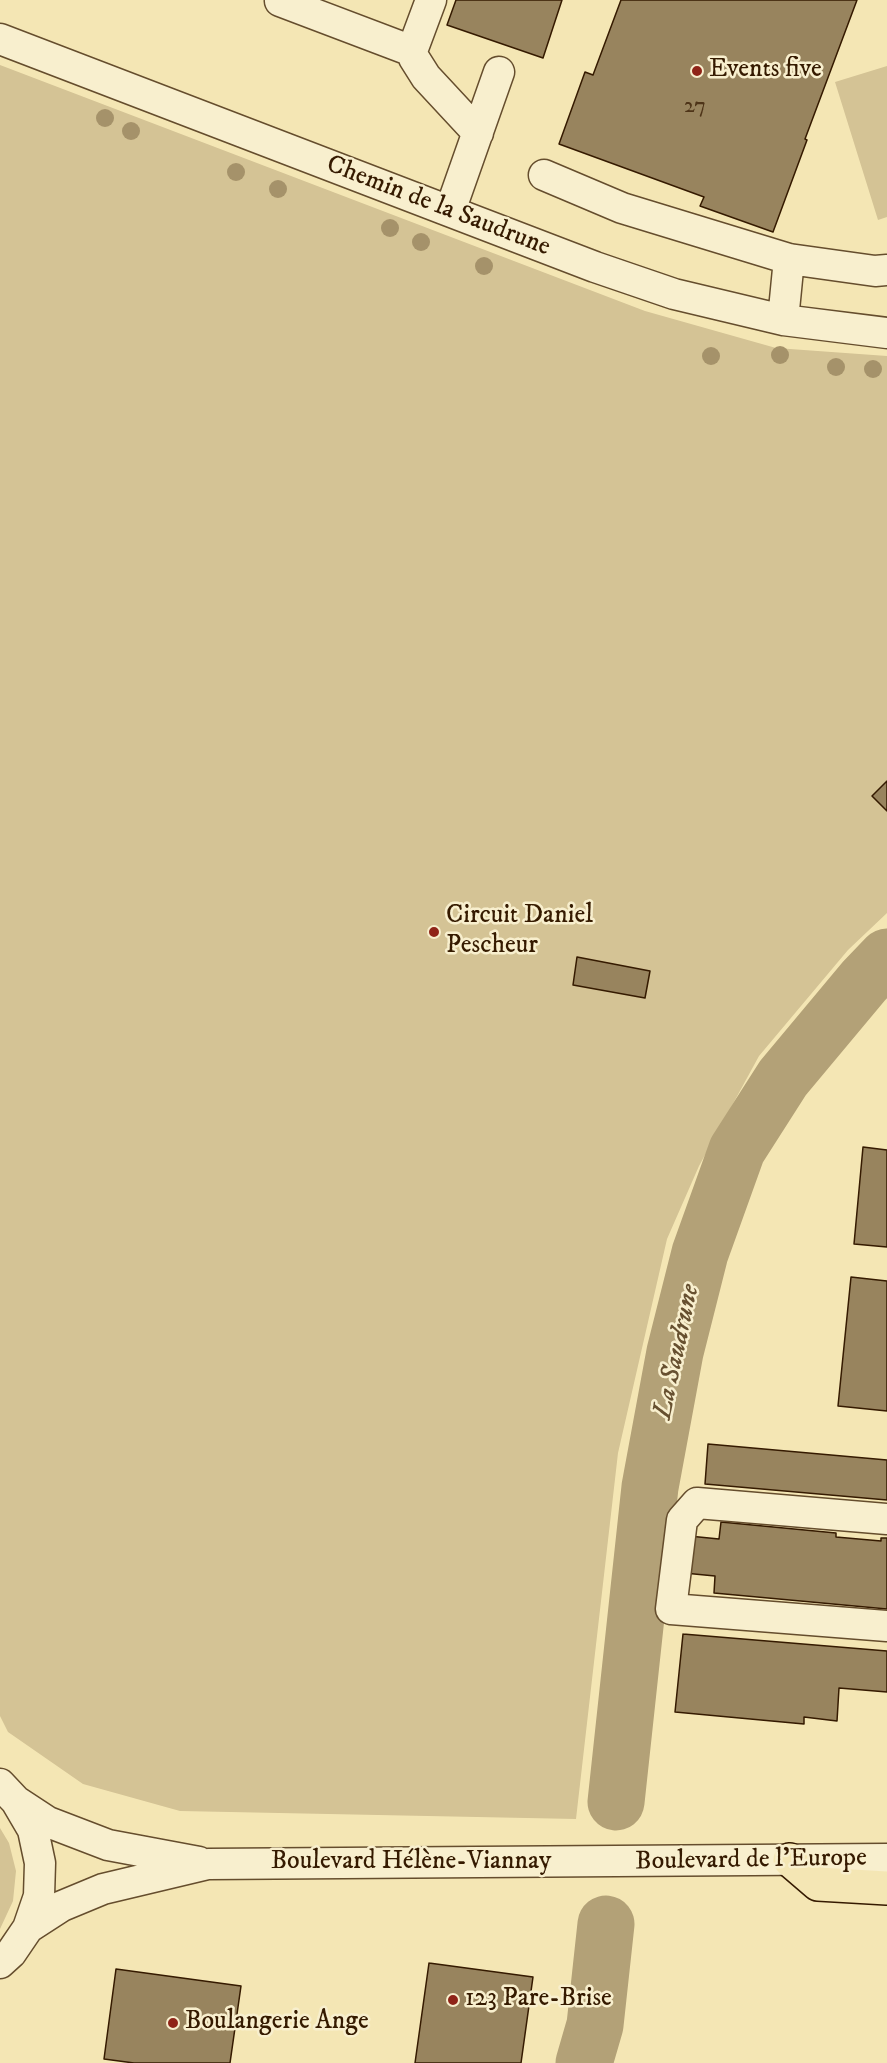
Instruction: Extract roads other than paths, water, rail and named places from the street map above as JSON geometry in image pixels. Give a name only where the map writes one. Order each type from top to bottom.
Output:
[{"type":"highway","points":[[790,1860],[818,1884],[887,1888]]},
{"type":"street","points":[[431,0],[412,51],[426,77],[478,133]]},
{"type":"street","points":[[280,1],[412,51]]},
{"type":"street","name":"Chemin de la Saudrune","points":[[0,39],[595,267],[674,294],[783,320],[887,333]]},
{"type":"street","points":[[450,212],[499,72]]},
{"type":"street","points":[[544,175],[622,208],[789,259],[875,271],[887,270]]},
{"type":"street","points":[[783,320],[789,259]]},
{"type":"street","points":[[887,1519],[697,1503],[682,1520],[671,1610],[887,1626]]},
{"type":"street","points":[[0,1963],[11,1953],[28,1928],[39,1896],[40,1863],[33,1830],[8,1792]]},
{"type":"street","name":"Boulevard Hélène-Viannay","points":[[8,1792],[48,1822],[108,1845],[208,1864]]},
{"type":"street","name":"Boulevard de l'Europe","points":[[615,1862],[887,1859]]},
{"type":"street","name":"Boulevard Hélène-Viannay","points":[[28,1928],[62,1906],[103,1889],[208,1864],[615,1862]]},
{"type":"waterway","name":"La Saudrune","points":[[616,1802],[650,1487],[675,1352],[700,1253],[737,1150],[783,1078],[887,957]]},
{"type":"waterway","name":"La Saudrune","points":[[584,2063],[595,2025],[606,1924]]},
{"type":"place","name":"Events five","points":[[697,71]]},
{"type":"place","name":"Circuit Daniel Pescheur","points":[[434,932]]},
{"type":"place","name":"123 Pare-Brise","points":[[453,2000]]},
{"type":"place","name":"Boulangerie Ange","points":[[173,2023]]}]
